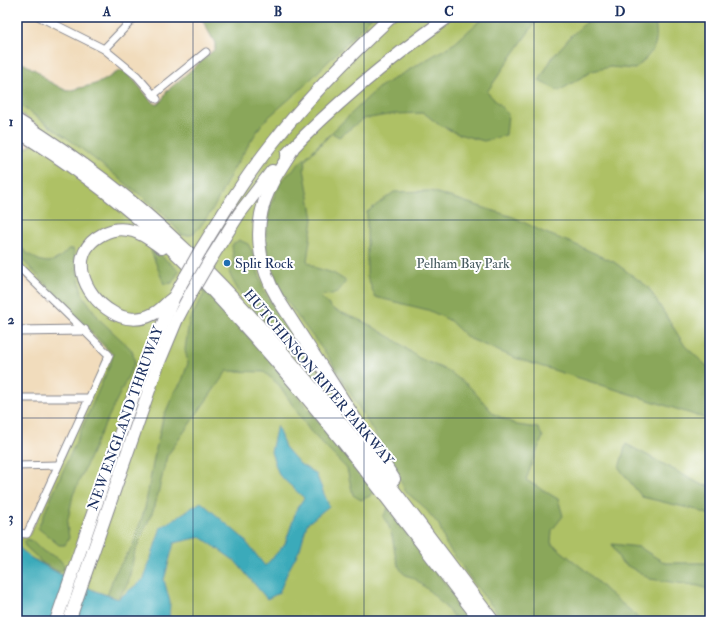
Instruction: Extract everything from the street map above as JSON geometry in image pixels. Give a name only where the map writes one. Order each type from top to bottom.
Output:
[{"type":"highway","name":"NEW ENGLAND THRUWAY","points":[[69,621],[90,541],[137,385],[174,297],[192,275],[200,251],[240,186],[285,128],[332,75],[391,17]]},
{"type":"highway","name":"NEW ENGLAND THRUWAY","points":[[56,621],[90,541],[104,522],[157,367],[177,319],[210,260],[234,222],[257,190],[292,150],[343,100],[396,56],[448,17]]},
{"type":"highway","points":[[17,115],[30,128]]},
{"type":"highway","name":"HUTCHINSON RIVER PARKWAY","points":[[17,120],[62,150],[126,197],[208,272],[249,315],[356,442],[493,621]]},
{"type":"highway","name":"HUTCHINSON RIVER PARKWAY","points":[[17,131],[67,164],[151,230],[192,275],[256,338],[326,420],[481,621]]},
{"type":"highway","points":[[292,150],[272,183],[262,209],[259,226],[259,242],[265,272],[278,299],[396,482],[405,506]]},
{"type":"highway","points":[[174,297],[157,312],[147,317],[132,319],[114,313],[97,300],[85,283],[82,267],[86,251],[94,240],[104,233],[114,230],[130,230],[146,237],[192,275]]},
{"type":"street","points":[[40,17],[104,49],[137,76],[155,97],[206,52]]},
{"type":"street","points":[[104,49],[135,17]]},
{"type":"street","points":[[17,264],[109,355],[27,534],[17,533]]},
{"type":"street","points":[[17,331],[84,330]]},
{"type":"street","points":[[17,398],[89,398]]},
{"type":"street","points":[[17,466],[58,465]]},
{"type":"green space","points":[[201,17],[232,17],[234,19],[250,19],[258,17],[372,17],[302,88],[263,122],[234,168],[213,209],[199,228],[191,235],[182,235],[161,211],[74,143],[17,103],[17,60],[37,71],[48,81],[67,91],[92,85],[103,81],[119,71],[124,71],[131,76],[151,101],[157,105],[167,91],[215,49],[215,43]]},
{"type":"green space","name":"Pelham Bay Park","points":[[275,17],[710,17],[710,621],[138,621],[118,599],[95,591],[58,573],[31,558],[17,546],[17,539],[21,539],[31,533],[108,351],[17,261],[17,141],[27,148],[47,132],[17,111],[17,103],[52,128],[154,110]]},
{"type":"green space","points":[[484,17],[539,17],[487,92],[508,114],[506,135],[484,141],[458,134],[438,124],[424,113],[394,114],[363,119],[339,137],[332,133],[306,159],[304,169],[313,219],[307,261],[316,268],[333,273],[346,281],[337,293],[320,296],[333,309],[364,322],[392,338],[419,358],[448,371],[469,386],[494,414],[517,425],[538,428],[543,437],[526,480],[558,499],[563,516],[552,530],[551,543],[586,571],[641,621],[504,621],[479,590],[446,544],[439,525],[422,505],[406,492],[391,461],[330,359],[298,317],[278,287],[266,247],[266,230],[271,204],[281,181],[378,88],[455,43]]},
{"type":"green space","points":[[592,17],[654,17],[656,26],[656,41],[651,52],[635,69],[610,67],[592,71],[559,91],[539,81],[552,58],[571,36]]},
{"type":"green space","points":[[431,191],[513,217],[543,232],[614,262],[648,287],[685,346],[710,369],[710,420],[515,358],[468,338],[449,320],[428,310],[375,297],[367,276],[367,212],[394,192]]},
{"type":"green space","points":[[239,240],[248,244],[252,251],[264,292],[338,405],[339,412],[237,289],[229,272],[234,264],[232,245]]},
{"type":"green space","points":[[17,244],[36,259],[48,262],[55,260],[68,249],[73,249],[82,294],[100,320],[132,350],[135,362],[73,495],[67,524],[69,538],[65,545],[59,545],[38,528],[111,362],[113,354],[17,254]]},
{"type":"green space","points":[[154,250],[179,271],[172,283],[164,284],[151,251]]},
{"type":"green space","points":[[204,288],[274,365],[373,490],[370,496],[361,500],[353,495],[347,469],[310,431],[279,385],[264,372],[227,371],[167,456],[155,506],[135,551],[128,583],[118,599],[107,596],[114,575],[133,545],[145,508],[163,418],[174,393],[182,381],[188,363],[185,350],[189,321],[204,294]]},
{"type":"green space","points":[[626,444],[702,485],[710,486],[710,515],[697,510],[642,497],[619,468]]},
{"type":"green space","points":[[388,508],[428,562],[475,621],[457,621],[443,604],[427,589],[415,579],[402,572],[396,560],[390,530],[383,517]]},
{"type":"green space","points":[[27,539],[34,542],[43,551],[58,558],[64,565],[64,569],[59,572],[41,562],[25,546],[24,542]]},
{"type":"green space","points":[[612,544],[639,547],[665,563],[710,563],[710,590],[699,586],[650,579],[621,562]]},
{"type":"water","points":[[277,425],[285,447],[300,464],[316,474],[329,506],[307,524],[300,549],[288,571],[279,593],[267,599],[235,561],[201,537],[174,543],[164,580],[170,602],[169,621],[17,621],[17,546],[31,558],[58,573],[95,591],[118,599],[144,579],[161,527],[201,502],[243,538],[265,566],[285,544],[297,508],[304,498],[279,475],[271,452]]},
{"type":"place","name":"Split Rock","points":[[227,263]]}]
